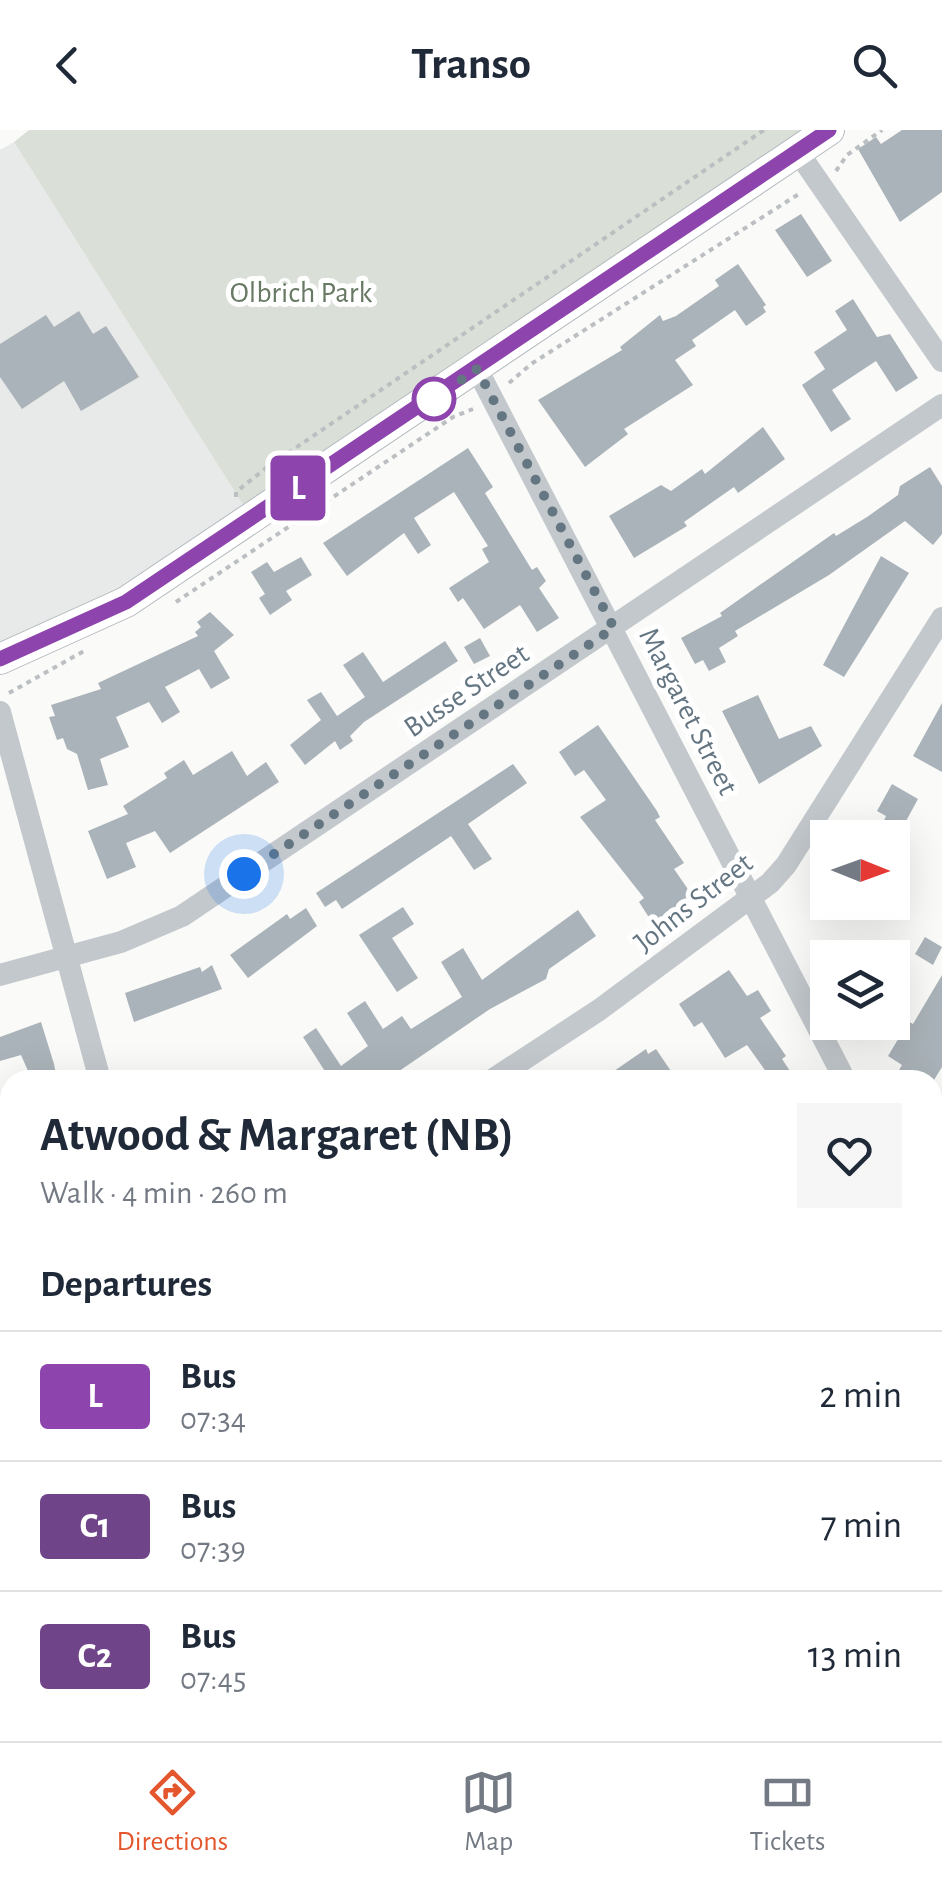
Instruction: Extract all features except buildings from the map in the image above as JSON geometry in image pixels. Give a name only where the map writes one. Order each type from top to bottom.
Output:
[{"type":"street","points":[[0,660],[126,602],[829,130]]},
{"type":"street","points":[[798,152],[942,361]]},
{"type":"street","name":"Margaret Street","points":[[477,369],[839,1070]]},
{"type":"street","name":"Busse Street","points":[[0,975],[121,942],[182,916],[942,405]]},
{"type":"street","name":"Johns Street","points":[[506,1070],[753,898],[786,865],[942,618]]},
{"type":"street","points":[[0,712],[97,1070]]},
{"type":"path","points":[[236,492],[764,130]]},
{"type":"path","points":[[842,166],[847,156],[882,130]]},
{"type":"path","points":[[515,380],[531,364],[794,196]]},
{"type":"shaded area","points":[[14,142],[252,519],[0,659],[0,150]]},
{"type":"green space","name":"Olbrich Park","points":[[29,130],[829,130],[252,519],[14,142]]},
{"type":"bus line","name":"L","points":[[0,659],[126,602],[398,423],[829,130]]},
{"type":"route","points":[[244,874],[614,628],[477,369],[428,403],[434,399]]}]
